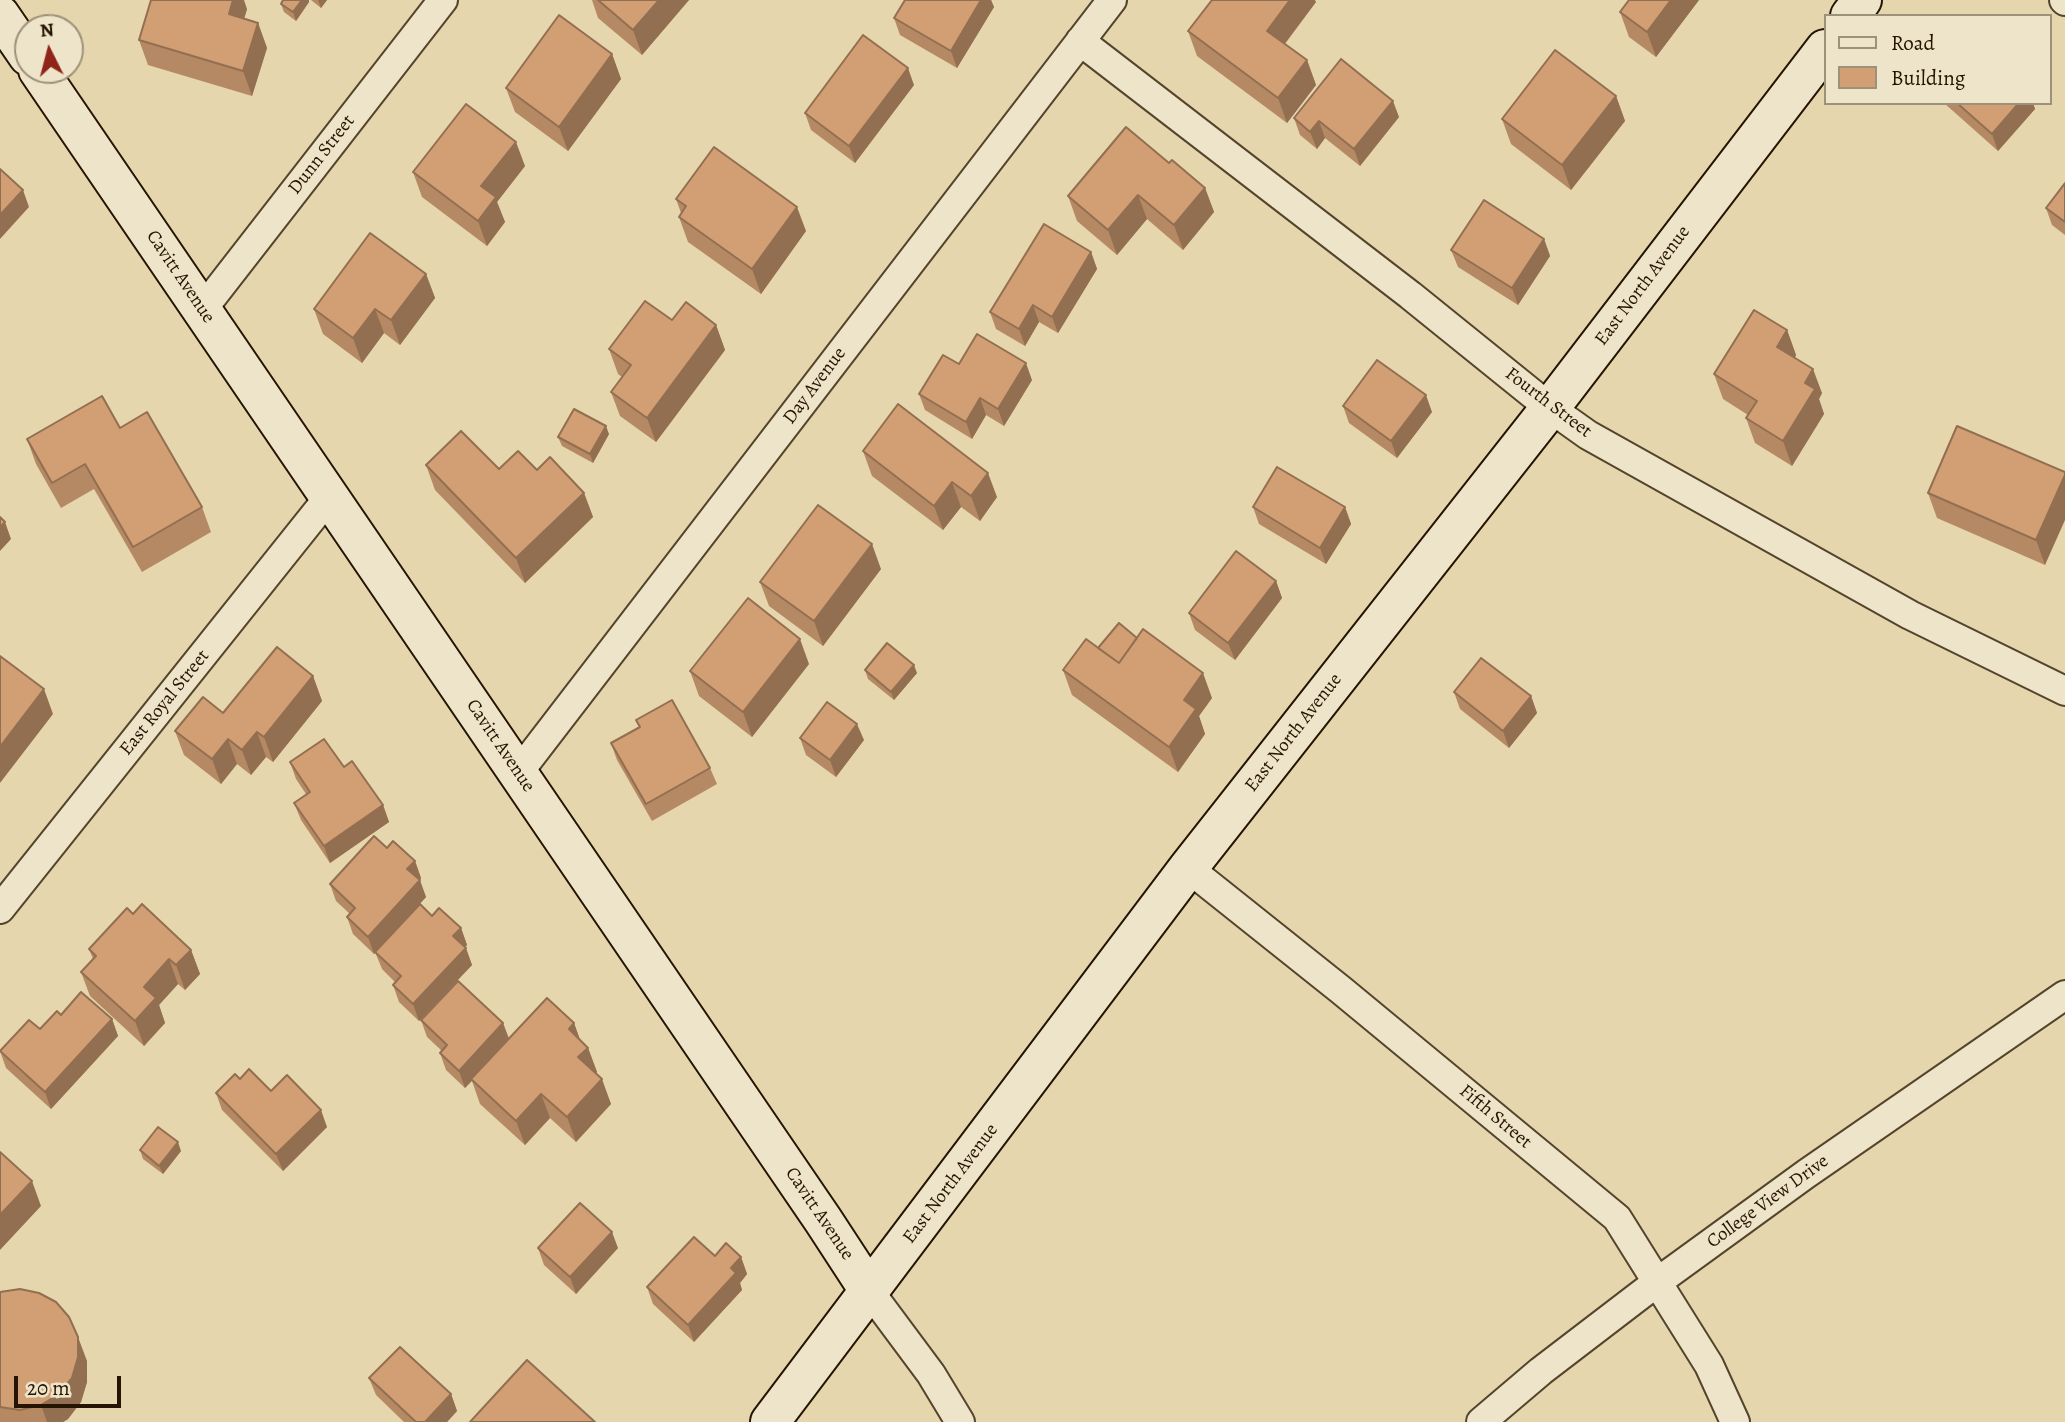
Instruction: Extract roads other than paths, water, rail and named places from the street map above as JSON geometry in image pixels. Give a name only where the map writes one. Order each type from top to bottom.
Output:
[{"type":"street","name":"Dunn Street","points":[[202,310],[443,0]]},
{"type":"street","name":"Day Avenue","points":[[518,773],[1112,0]]},
{"type":"street","points":[[1852,14],[1863,0]]},
{"type":"street","points":[[0,15],[14,36]]},
{"type":"street","name":"Fourth Street","points":[[1080,41],[1588,435],[1910,615],[2065,691]]},
{"type":"street","name":"East North Avenue","points":[[770,1422],[1188,868],[1550,408],[1824,50]]},
{"type":"street","name":"Cavitt Avenue","points":[[48,84],[816,1208],[870,1292],[931,1374],[960,1422]]},
{"type":"street","name":"East Royal Street","points":[[0,909],[329,497]]},
{"type":"street","name":"Fifth Street","points":[[1188,868],[1351,998],[1617,1218],[1709,1364],[1735,1422]]},
{"type":"street","name":"College View Drive","points":[[1481,1422],[1541,1371],[1656,1283],[1806,1174],[2065,995]]}]
